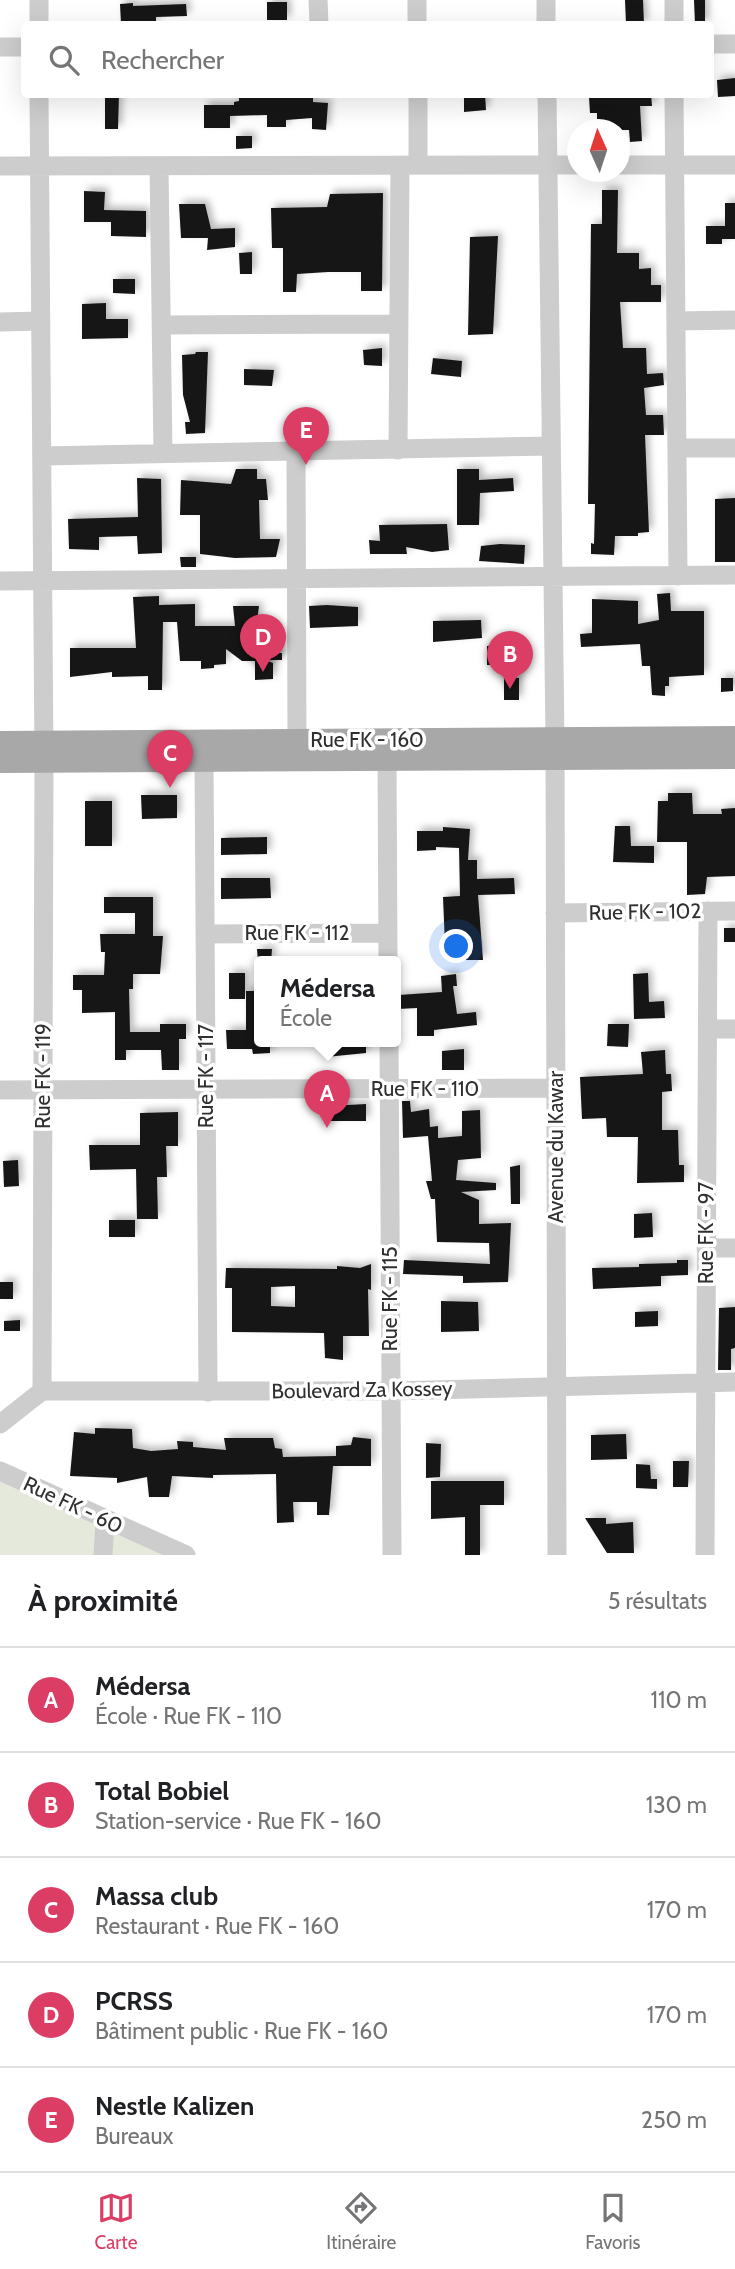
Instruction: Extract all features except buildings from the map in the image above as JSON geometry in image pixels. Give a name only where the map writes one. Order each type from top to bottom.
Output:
[{"type":"main road","name":"Rue FK - 160","points":[[0,743],[44,751],[204,759],[387,759],[735,738]]},
{"type":"main road","name":"Rue FK - 160","points":[[0,761],[44,751],[297,740],[735,757]]},
{"type":"street","points":[[39,0],[39,21]]},
{"type":"street","points":[[318,0],[319,21]]},
{"type":"street","points":[[417,0],[417,21]]},
{"type":"street","points":[[546,0],[546,21]]},
{"type":"street","points":[[674,0],[674,21]]},
{"type":"street","points":[[714,44],[735,44]]},
{"type":"street","points":[[0,47],[21,47]]},
{"type":"street","name":"Rue FK - 119","points":[[39,98],[44,751],[41,1391]]},
{"type":"street","points":[[397,450],[398,324],[409,165],[417,98]]},
{"type":"street","name":"Avenue du Kawar","points":[[547,98],[555,749],[556,1555]]},
{"type":"street","points":[[674,98],[678,576]]},
{"type":"street","points":[[0,166],[567,165]]},
{"type":"street","points":[[630,165],[735,165]]},
{"type":"street","points":[[159,166],[163,453]]},
{"type":"street","points":[[676,321],[735,320]]},
{"type":"street","points":[[0,322],[41,321]]},
{"type":"street","points":[[161,325],[398,324]]},
{"type":"street","points":[[42,456],[551,446]]},
{"type":"street","points":[[677,448],[735,448]]},
{"type":"street","points":[[296,451],[297,740]]},
{"type":"street","points":[[0,582],[735,575]]},
{"type":"street","name":"Rue FK - 117","points":[[204,759],[208,1392]]},
{"type":"street","points":[[387,759],[388,956]]},
{"type":"street","name":"Rue FK - 97","points":[[705,1555],[708,911]]},
{"type":"street","name":"Rue FK - 102","points":[[555,913],[735,911]]},
{"type":"street","name":"Rue FK - 112","points":[[205,934],[388,933]]},
{"type":"street","points":[[708,1029],[735,1029]]},
{"type":"street","name":"Rue FK - 115","points":[[389,1047],[392,1555]]},
{"type":"street","name":"Rue FK - 110","points":[[0,1090],[555,1088]]},
{"type":"street","points":[[706,1248],[735,1248]]},
{"type":"street","name":"Boulevard Za Kossey","points":[[41,1391],[391,1391],[735,1382]]},
{"type":"street","points":[[0,1424],[41,1391]]},
{"type":"street","name":"Rue FK - 60","points":[[0,1471],[105,1521],[186,1555]]},
{"type":"street","points":[[103,1555],[105,1521]]},
{"type":"shaded area","points":[[0,1473],[177,1555],[0,1555]]},
{"type":"place","name":"Nestle Kalizen","points":[[306,465]]},
{"type":"place","name":"PCRSS","points":[[263,672]]},
{"type":"place","name":"Total Bobiel","points":[[510,689]]},
{"type":"place","name":"Massa club","points":[[170,788]]},
{"type":"place","name":"Médersa","points":[[327,1128]]}]
